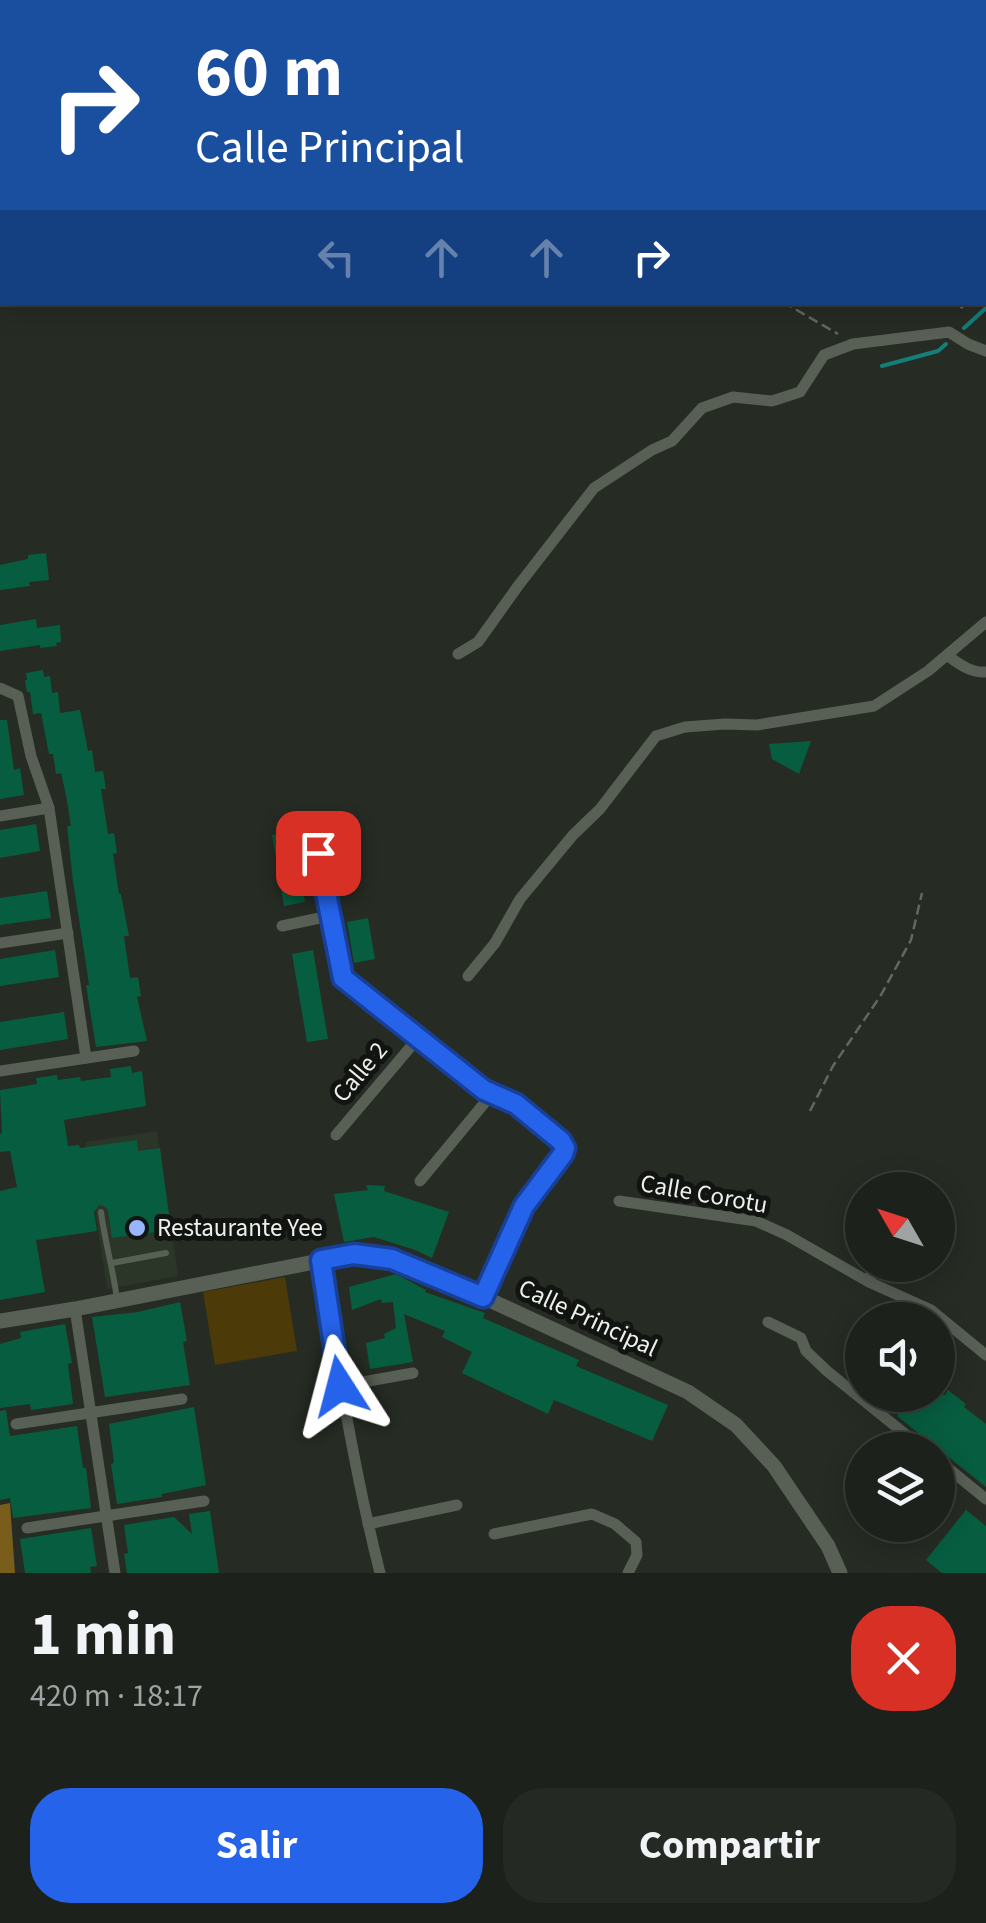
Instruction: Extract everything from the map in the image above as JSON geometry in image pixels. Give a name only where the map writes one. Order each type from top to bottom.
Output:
[{"type":"street","points":[[458,654],[478,642],[594,488],[672,441],[702,408],[733,397],[772,401],[800,392],[824,355],[853,344],[949,332],[986,351]]},
{"type":"street","points":[[468,976],[495,943],[520,900],[573,835],[600,809],[656,736],[686,727],[756,725],[874,706],[948,656],[986,622]]},
{"type":"street","points":[[948,656],[964,668],[986,672]]},
{"type":"street","points":[[0,688],[18,696],[30,756],[48,808],[86,1058]]},
{"type":"street","points":[[0,816],[48,808]]},
{"type":"street","points":[[312,821],[343,978],[484,1090],[516,1104],[565,1148],[524,1206],[483,1297]]},
{"type":"street","points":[[282,926],[329,916]]},
{"type":"street","points":[[0,943],[68,933]]},
{"type":"street","name":"Calle 2","points":[[336,1136],[419,1037]]},
{"type":"street","points":[[0,1071],[134,1051]]},
{"type":"street","points":[[420,1180],[492,1094]]},
{"type":"street","name":"Calle Corotu","points":[[619,1201],[756,1221],[845,1268]]},
{"type":"street","name":"Calle Principal","points":[[0,1321],[354,1254],[392,1259],[688,1392],[736,1426],[774,1466],[828,1546],[840,1573]]},
{"type":"street","points":[[321,1260],[340,1386],[380,1573]]},
{"type":"street","name":"Calle Corotu","points":[[869,1282],[931,1310],[986,1355]]},
{"type":"street","points":[[75,1309],[115,1573]]},
{"type":"street","points":[[768,1322],[801,1338],[806,1351],[904,1432]]},
{"type":"street","points":[[340,1386],[414,1374]]},
{"type":"street","points":[[16,1424],[182,1400]]},
{"type":"street","points":[[955,1474],[986,1499]]},
{"type":"street","points":[[27,1528],[204,1501]]},
{"type":"street","points":[[368,1524],[456,1505]]},
{"type":"street","points":[[494,1534],[592,1514],[615,1524],[636,1542],[638,1555],[628,1573]]},
{"type":"lane","points":[[101,1212],[117,1300]]},
{"type":"lane","points":[[112,1263],[166,1254]]},
{"type":"path","points":[[788,305],[853,344]]},
{"type":"path","points":[[958,305],[964,309]]},
{"type":"path","points":[[810,1112],[833,1066],[912,940],[922,893]]},
{"type":"shaded area","points":[[157,1131],[178,1276],[107,1289],[85,1142]]},
{"type":"shaded area","points":[[285,1277],[297,1351],[215,1365],[203,1292]]},
{"type":"shaded area","points":[[10,1503],[15,1573],[0,1573],[0,1505]]},
{"type":"building","points":[[46,553],[49,580],[0,590],[0,565]]},
{"type":"building","points":[[36,619],[37,628],[60,625],[61,642],[57,646],[0,651],[0,625]]},
{"type":"building","points":[[43,670],[44,677],[50,676],[52,693],[58,692],[60,713],[80,710],[95,772],[103,771],[106,789],[101,789],[108,834],[114,833],[117,853],[113,854],[129,936],[124,936],[130,978],[138,977],[141,996],[137,997],[147,1041],[96,1047],[73,881],[66,795],[61,773],[56,774],[53,754],[49,754],[41,713],[33,714],[25,680],[26,673]]},
{"type":"building","points":[[0,720],[7,720],[14,770],[20,768],[24,795],[0,799]]},
{"type":"building","points":[[811,741],[799,774],[772,759],[769,744]]},
{"type":"building","points":[[36,824],[40,851],[0,858],[0,830]]},
{"type":"building","points":[[292,831],[305,902],[284,906],[272,835]]},
{"type":"building","points":[[47,891],[51,918],[0,925],[0,898]]},
{"type":"building","points":[[368,918],[375,959],[354,963],[347,922]]},
{"type":"building","points":[[55,950],[59,977],[0,986],[0,959]]},
{"type":"building","points":[[313,950],[328,1039],[307,1042],[292,954]]},
{"type":"building","points":[[64,1012],[68,1039],[0,1050],[0,1022]]},
{"type":"building","points":[[131,1066],[132,1073],[142,1071],[146,1106],[64,1120],[68,1146],[80,1148],[137,1140],[138,1151],[160,1148],[171,1230],[112,1238],[108,1210],[99,1205],[94,1212],[97,1231],[36,1240],[45,1292],[0,1300],[0,1191],[17,1187],[10,1151],[0,1152],[0,1090],[37,1084],[36,1078],[57,1075],[58,1080],[80,1077],[81,1081],[111,1077],[110,1069]]},
{"type":"building","points":[[366,1185],[385,1186],[384,1191],[449,1212],[432,1258],[374,1237],[344,1242],[334,1194],[368,1190]]},
{"type":"building","points":[[396,1274],[425,1292],[485,1313],[483,1318],[579,1360],[576,1366],[668,1405],[652,1441],[554,1400],[548,1414],[462,1373],[472,1352],[442,1337],[445,1331],[404,1314],[413,1362],[370,1369],[366,1343],[385,1338],[384,1334],[396,1328],[393,1302],[382,1303],[381,1299],[352,1310],[349,1287]]},
{"type":"building","points":[[180,1302],[190,1385],[105,1397],[92,1317]]},
{"type":"building","points":[[65,1324],[72,1363],[68,1364],[73,1404],[31,1410],[30,1404],[0,1408],[0,1344],[21,1338],[20,1332]]},
{"type":"building","points":[[955,1395],[966,1404],[964,1407],[986,1424],[986,1487],[955,1462],[955,1432],[917,1432],[897,1416],[900,1412],[955,1412]]},
{"type":"building","points":[[194,1407],[206,1485],[117,1504],[109,1424]]},
{"type":"building","points":[[6,1410],[10,1436],[77,1426],[91,1508],[13,1518],[10,1498],[0,1500],[0,1411]]},
{"type":"building","points":[[966,1510],[986,1526],[986,1573],[942,1573],[926,1560],[940,1542],[955,1542],[955,1524]]},
{"type":"building","points":[[210,1511],[219,1573],[127,1573],[124,1525],[174,1517],[192,1534],[189,1514]]},
{"type":"building","points":[[91,1528],[97,1566],[90,1567],[91,1573],[25,1573],[20,1539]]},
{"type":"waterway","points":[[964,328],[986,308]]},
{"type":"waterway","points":[[882,366],[938,351],[946,344]]},
{"type":"place","name":"Restaurante Yee","points":[[137,1228]]},
{"type":"route","points":[[318,853],[343,978],[484,1090],[516,1104],[565,1148],[524,1206],[483,1297],[392,1259],[354,1254],[321,1260],[340,1386]]}]
